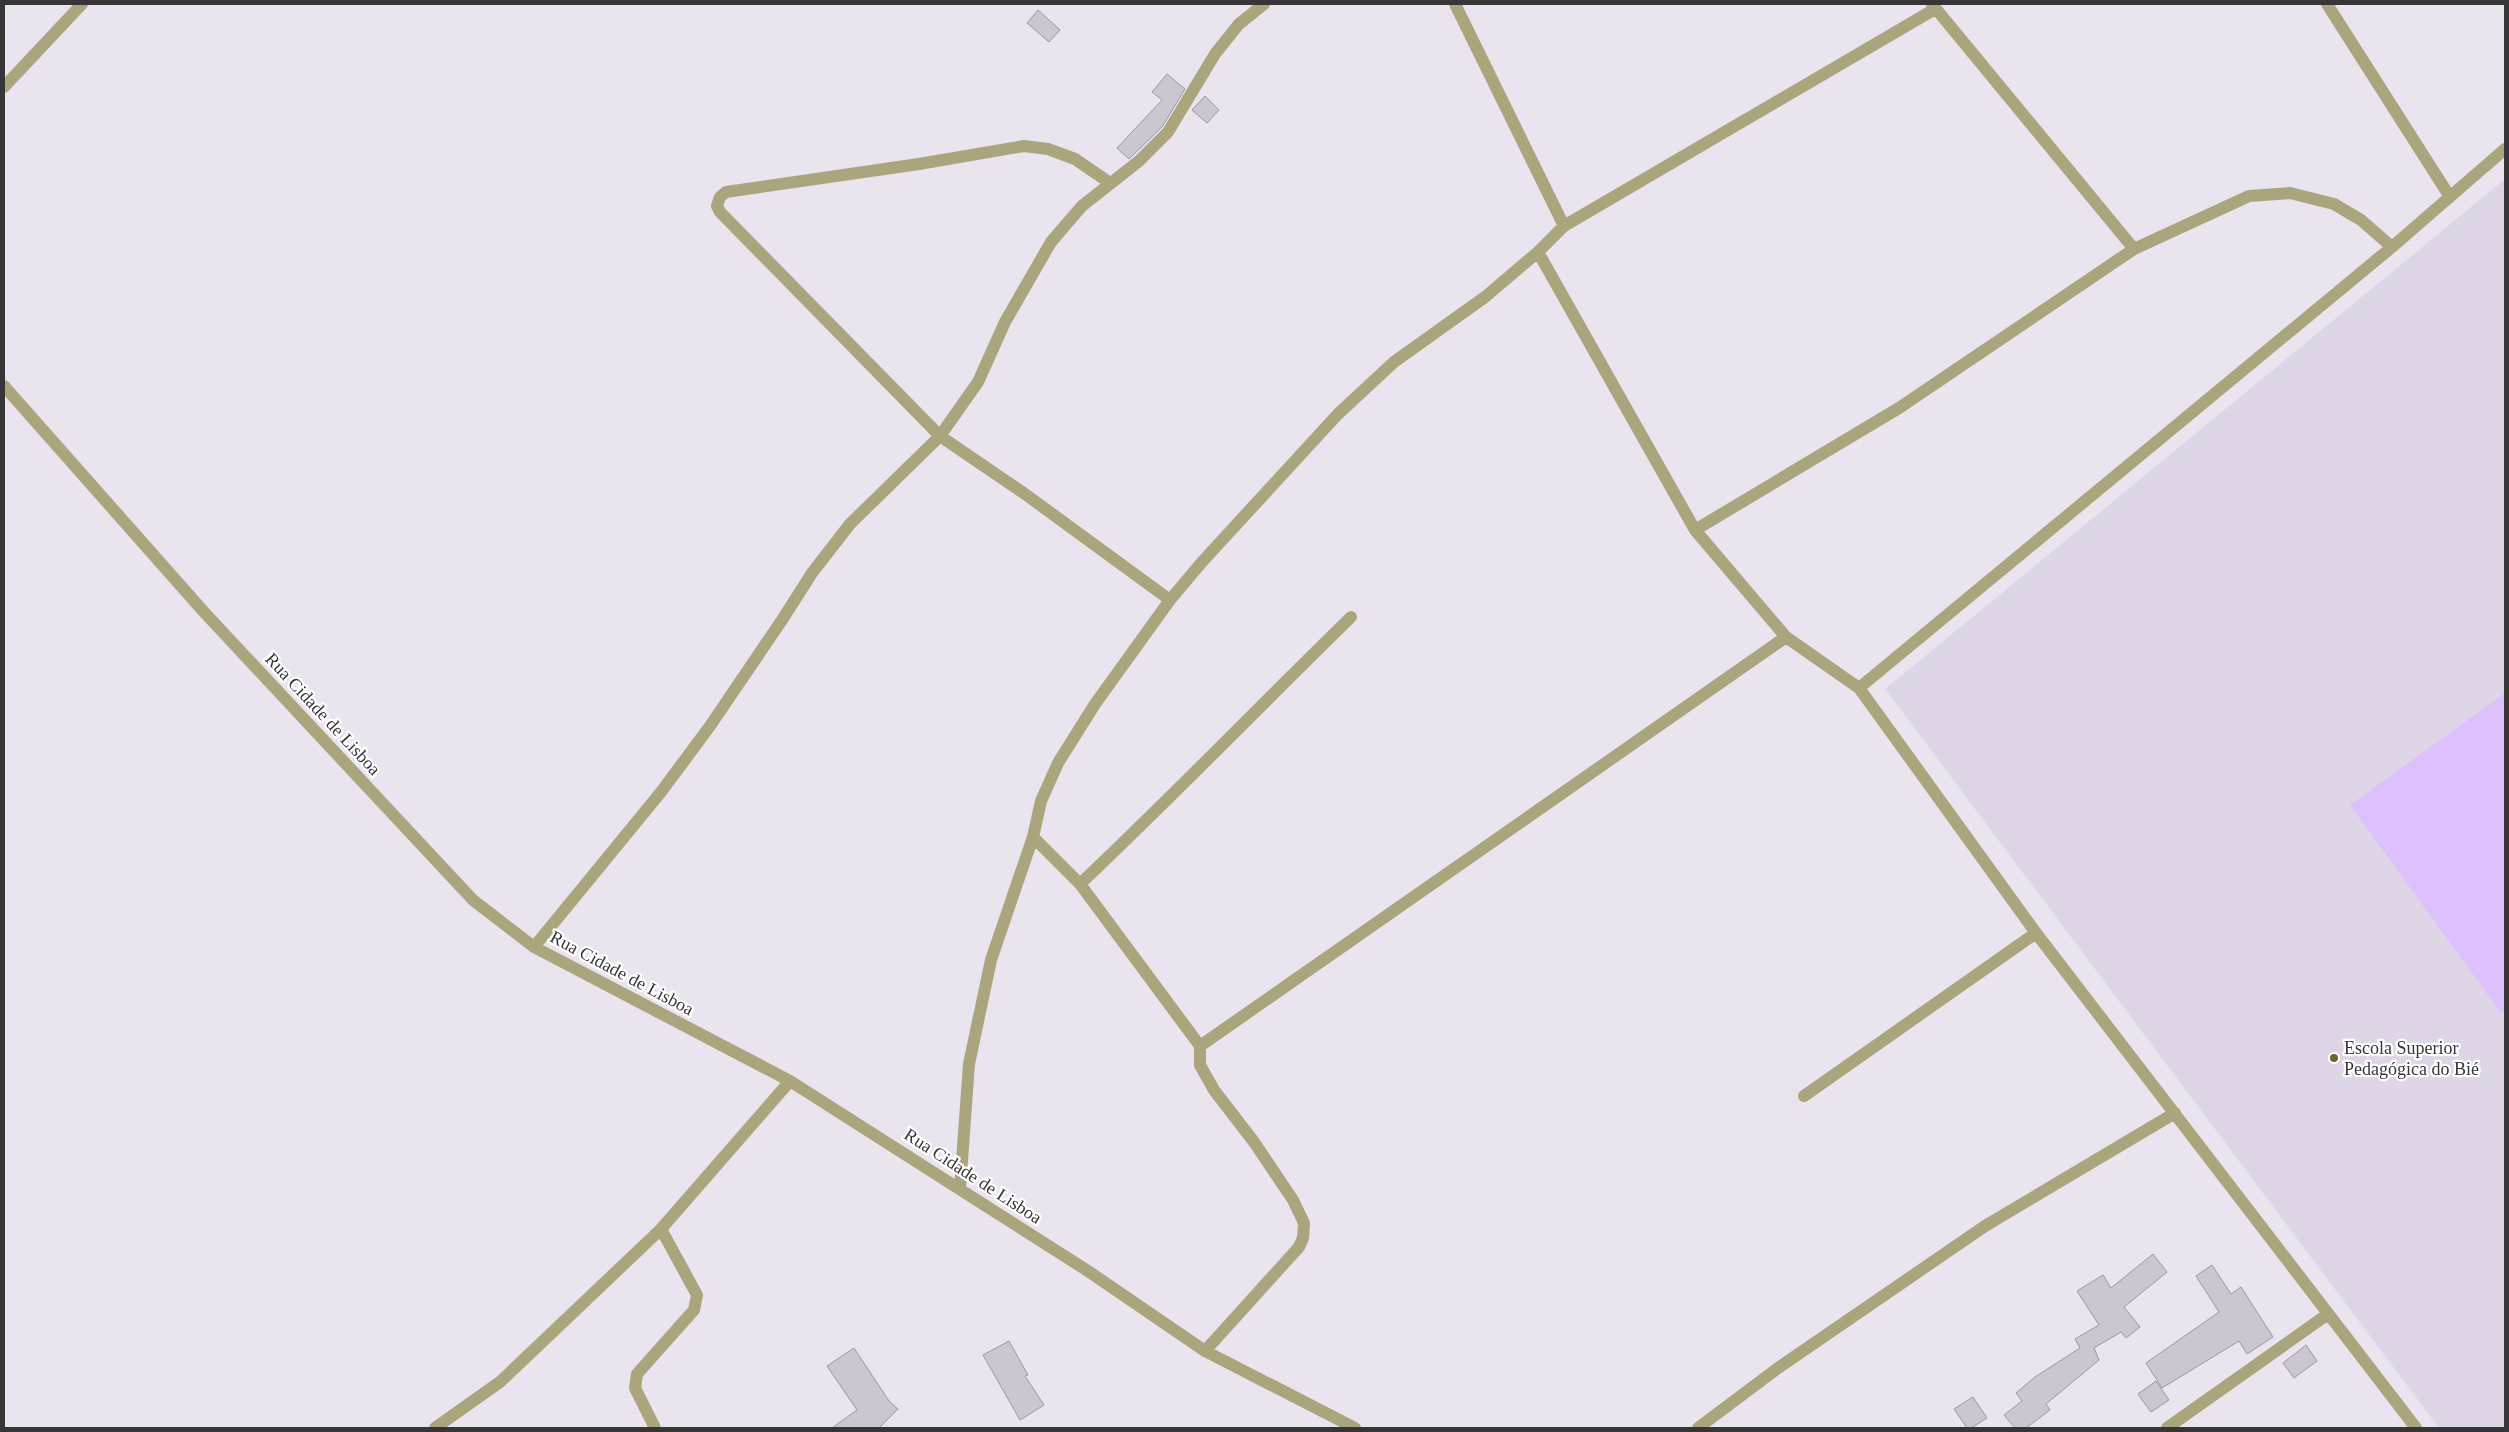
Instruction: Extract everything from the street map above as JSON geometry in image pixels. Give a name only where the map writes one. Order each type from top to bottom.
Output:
[{"type":"street","points":[[4,87],[82,4]]},
{"type":"street","points":[[534,946],[666,785],[710,726],[812,573],[850,524],[940,436],[978,382],[1009,314],[1051,242],[1082,206],[1139,161],[1168,132],[1215,54],[1238,24],[1264,4]]},
{"type":"street","points":[[1455,4],[1564,226]]},
{"type":"street","points":[[2327,4],[2450,197]]},
{"type":"street","points":[[960,1188],[969,1064],[990,960],[1032,837],[1041,801],[1058,763],[1095,704],[1170,600],[1202,562],[1338,414],[1394,362],[1486,297],[1538,252],[1564,226],[1934,6],[2134,249]]},
{"type":"street","points":[[1110,183],[1075,159],[1048,149],[1024,146],[919,164],[726,192],[717,203],[720,212],[940,436],[1025,494],[1170,600]]},
{"type":"street","points":[[1859,688],[2392,247],[2505,149]]},
{"type":"street","points":[[1695,530],[1899,408],[2134,249],[2249,196],[2290,193],[2334,204],[2361,220],[2392,247]]},
{"type":"street","points":[[1538,252],[1695,530],[1786,637],[1859,688],[2036,933],[2416,1428]]},
{"type":"street","name":"Rua Cidade de Lisboa","points":[[4,386],[204,612],[473,900],[534,946],[790,1081],[960,1188],[1205,1351],[1355,1428]]},
{"type":"street","points":[[1080,884],[1181,788],[1260,705],[1351,617]]},
{"type":"street","points":[[1200,1046],[1786,637]]},
{"type":"street","points":[[1032,837],[1080,884],[1200,1046],[1200,1065],[1214,1090],[1254,1142],[1293,1200],[1304,1223],[1303,1238],[1299,1247],[1205,1351]]},
{"type":"street","points":[[1804,1096],[2036,933]]},
{"type":"street","points":[[435,1428],[500,1382],[661,1230],[790,1081]]},
{"type":"street","points":[[1698,1428],[1778,1368],[1985,1226],[2175,1113]]},
{"type":"street","points":[[655,1428],[635,1388],[637,1374],[694,1310],[698,1295],[661,1230]]},
{"type":"street","points":[[2167,1428],[2328,1314]]},
{"type":"shaded area","name":"Escola Superior Pedagógica do Bié","points":[[2505,179],[2505,1428],[2439,1428],[1885,689]]},
{"type":"shaded area","points":[[2505,693],[2505,1010],[2501,1013],[2350,805]]},
{"type":"building","points":[[1038,10],[1060,30],[1049,42],[1027,23]]},
{"type":"building","points":[[1167,74],[1185,89],[1162,127],[1129,159],[1117,148],[1162,100],[1152,92]]},
{"type":"building","points":[[1205,96],[1219,110],[1207,123],[1192,110]]},
{"type":"building","points":[[2153,1254],[2167,1272],[2124,1307],[2140,1327],[2126,1338],[2121,1332],[2094,1348],[2099,1360],[2046,1404],[2050,1410],[2026,1428],[2015,1428],[2004,1415],[2022,1401],[2016,1393],[2035,1377],[2080,1348],[2075,1339],[2099,1325],[2077,1291],[2103,1275],[2111,1288]]},
{"type":"building","points":[[2212,1265],[2231,1294],[2241,1287],[2273,1337],[2247,1354],[2239,1341],[2162,1388],[2146,1363],[2219,1312],[2196,1276]]},
{"type":"building","points":[[1009,1341],[1028,1375],[1025,1376],[1044,1405],[1020,1420],[983,1355]]},
{"type":"building","points":[[2306,1345],[2317,1361],[2294,1378],[2283,1363]]},
{"type":"building","points":[[854,1348],[889,1401],[898,1409],[879,1428],[832,1428],[857,1410],[827,1366]]},
{"type":"building","points":[[2156,1381],[2169,1400],[2151,1412],[2138,1394]]},
{"type":"building","points":[[1973,1397],[1987,1418],[1971,1428],[1967,1428],[1954,1409]]},
{"type":"place","name":"Escola Superior Pedagógica do Bié","points":[[2334,1058]]}]
